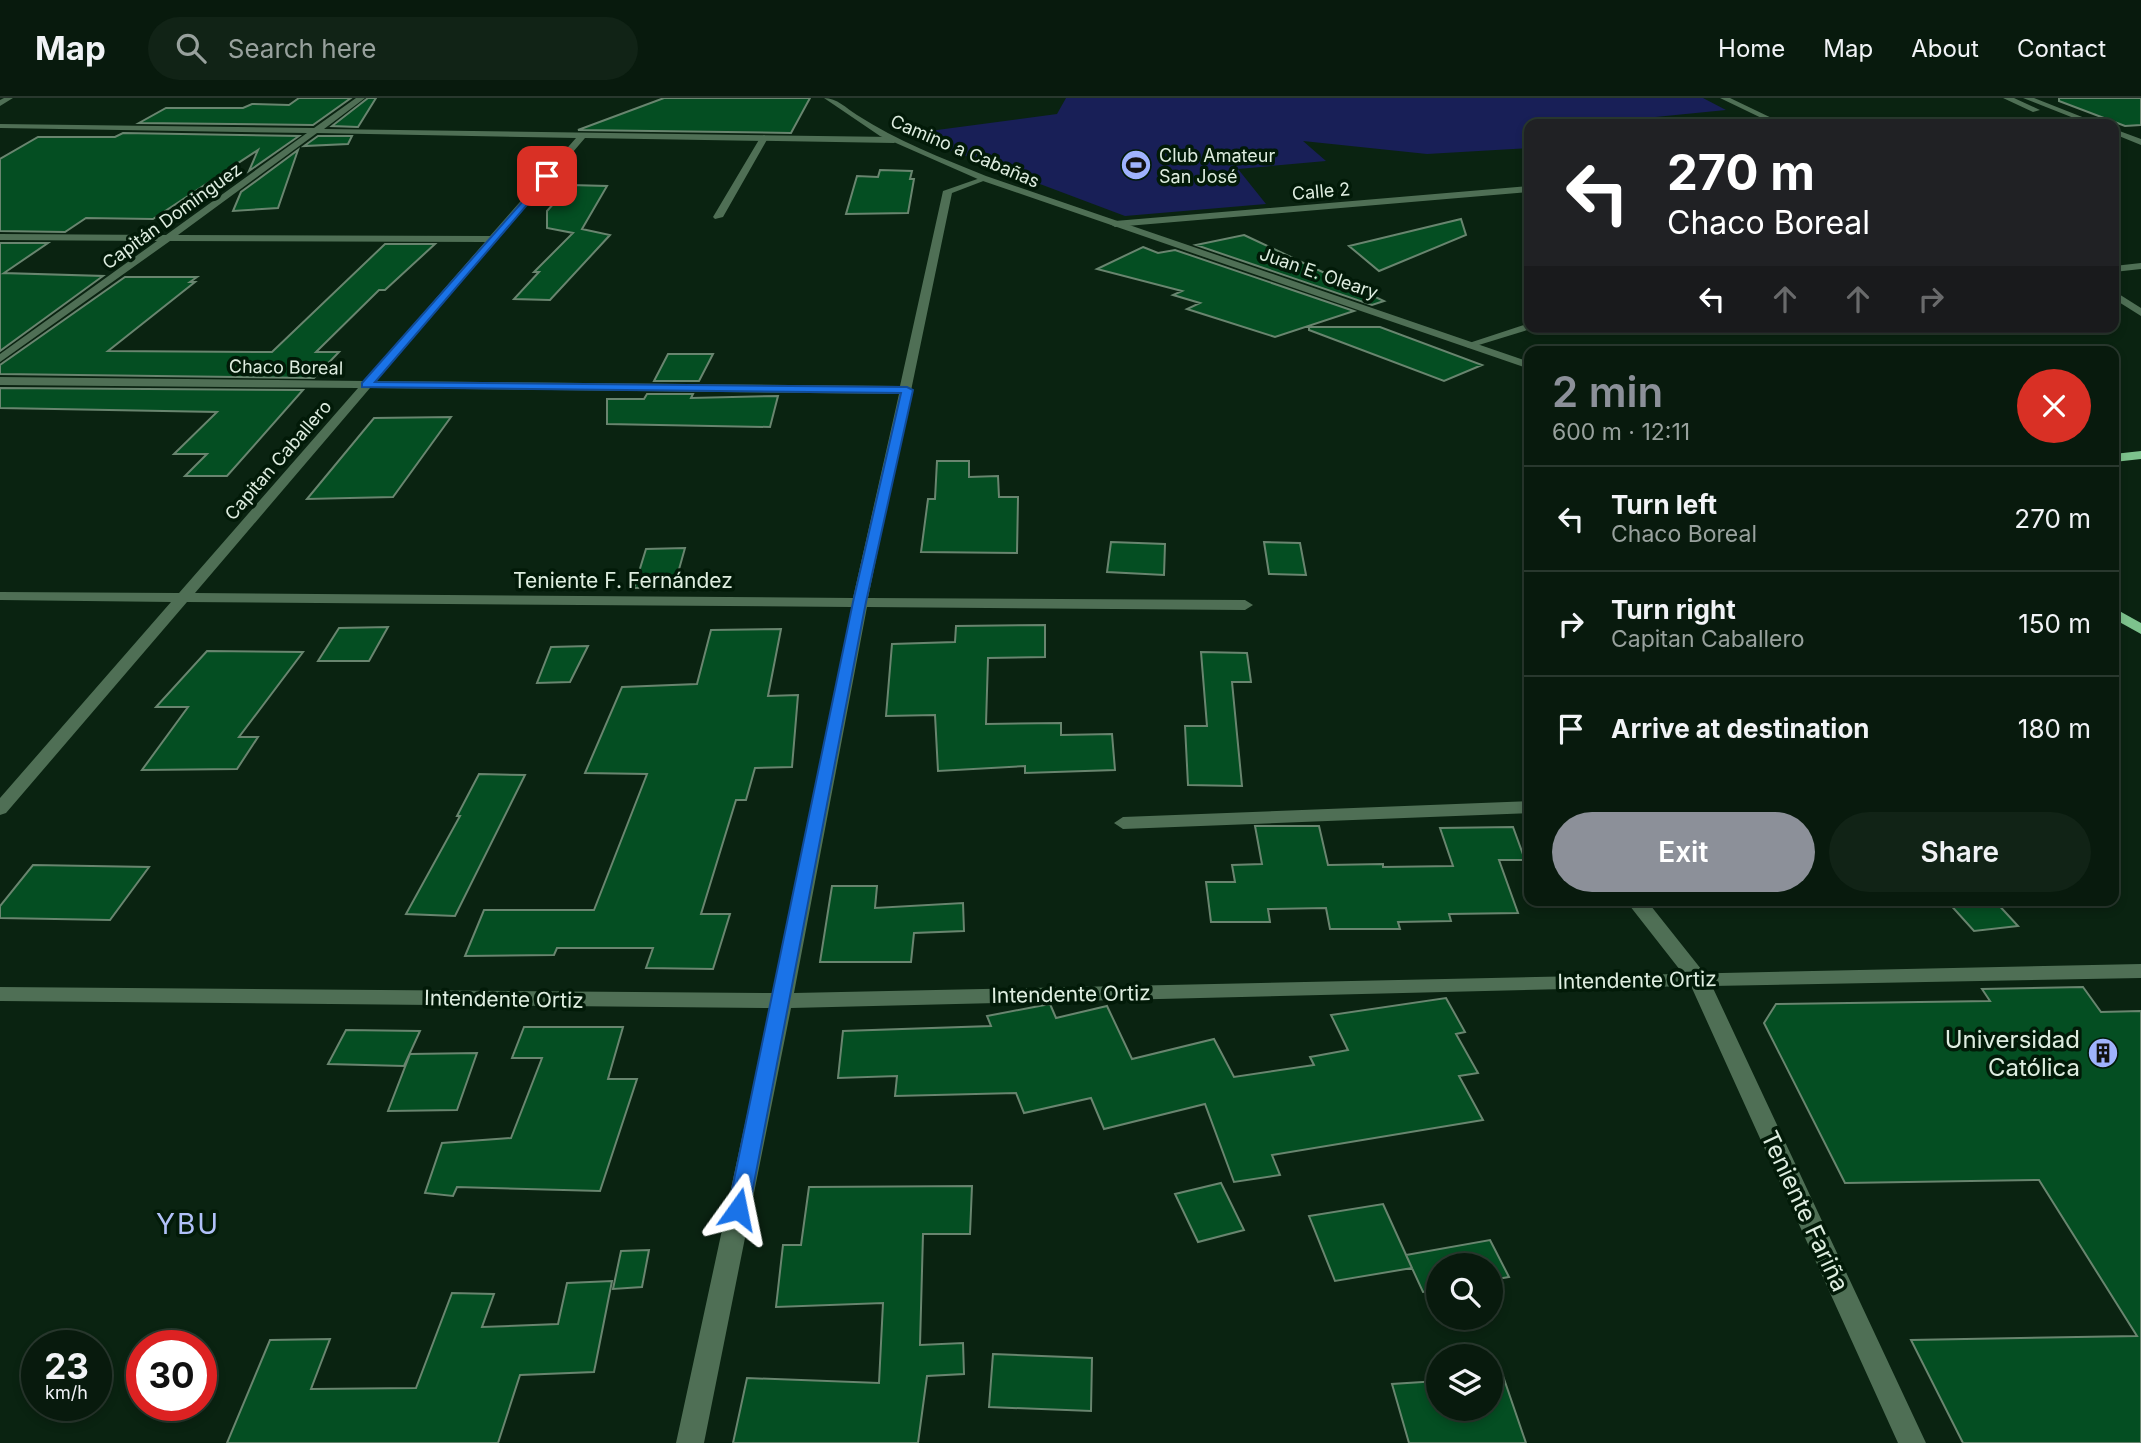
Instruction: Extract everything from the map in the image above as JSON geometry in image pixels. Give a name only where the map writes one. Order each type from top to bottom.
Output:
[{"type":"main road","points":[[2119,457],[2141,454]]},
{"type":"main road","points":[[2119,616],[2141,629]]},
{"type":"street","points":[[0,104],[9,98]]},
{"type":"street","name":"Capitán Dominguez","points":[[0,359],[361,98]]},
{"type":"street","name":"Camino a Cabañas","points":[[828,98],[858,121],[894,140],[983,178],[1096,219]]},
{"type":"street","points":[[1724,98],[1769,119]]},
{"type":"street","points":[[2007,98],[2060,119]]},
{"type":"street","points":[[2027,98],[2083,119]]},
{"type":"street","points":[[0,126],[894,140]]},
{"type":"street","points":[[2119,133],[2141,142]]},
{"type":"street","name":"Capitan Caballero","points":[[0,809],[583,135]]},
{"type":"street","points":[[718,217],[764,138]]},
{"type":"street","points":[[2119,143],[2141,142]]},
{"type":"street","points":[[2119,144],[2141,151]]},
{"type":"street","points":[[690,1443],[782,1001],[860,602],[948,191],[983,178]]},
{"type":"street","name":"Calle 2","points":[[1115,224],[1524,190]]},
{"type":"street","name":"Juan E. Oleary","points":[[1096,219],[1524,364]]},
{"type":"street","points":[[0,237],[493,239]]},
{"type":"street","points":[[2119,268],[2141,266]]},
{"type":"street","points":[[2119,298],[2141,313]]},
{"type":"street","points":[[1469,345],[1524,328]]},
{"type":"street","name":"Chaco Boreal","points":[[0,381],[907,390]]},
{"type":"street","name":"Teniente F. Fernández","points":[[0,596],[1245,605]]},
{"type":"street","points":[[1123,822],[1524,807]]},
{"type":"street","name":"Teniente Fariña","points":[[1640,906],[1698,978],[1912,1443]]},
{"type":"street","name":"Intendente Ortiz","points":[[0,994],[782,1001],[1698,978],[2141,971]]},
{"type":"shaded area","points":[[1066,98],[1703,98],[1726,110],[1635,119],[1524,119],[1524,148],[1427,154],[1303,141],[1326,161],[1238,169],[1266,204],[1125,216],[907,134],[1057,114]]},
{"type":"building","points":[[299,98],[351,98],[313,125],[139,123],[166,108],[289,105]]},
{"type":"building","points":[[368,98],[376,98],[358,127],[332,126]]},
{"type":"building","points":[[664,98],[810,98],[791,133],[578,130]]},
{"type":"building","points":[[2059,98],[2141,98],[2141,125],[2125,126],[2119,124],[2119,119],[2107,119],[2059,101]]},
{"type":"building","points":[[123,133],[299,136],[249,171],[258,150],[153,219],[86,218],[65,232],[0,231],[0,159],[38,137],[115,137]]},
{"type":"building","points":[[318,136],[352,136],[348,144],[304,146]]},
{"type":"building","points":[[298,150],[278,208],[233,211],[241,192]]},
{"type":"building","points":[[880,170],[912,171],[910,179],[914,179],[908,213],[846,214],[857,176],[878,177]]},
{"type":"building","points":[[570,185],[607,186],[582,229],[610,235],[550,300],[514,299],[539,272],[534,272],[573,233],[547,228],[547,211]]},
{"type":"building","points":[[1461,219],[1466,235],[1379,271],[1349,246]]},
{"type":"building","points":[[1244,235],[1384,301],[1372,305],[1196,245]]},
{"type":"building","points":[[0,243],[48,243],[4,273],[103,276],[0,351]]},
{"type":"building","points":[[385,244],[435,244],[385,290],[379,290],[316,352],[339,352],[314,378],[0,374],[0,365],[125,277],[197,277],[190,282],[195,282],[108,351],[272,352]]},
{"type":"building","points":[[1143,247],[1158,253],[1175,250],[1354,311],[1275,337],[1187,309],[1200,303],[1173,295],[1182,291],[1097,269]]},
{"type":"building","points":[[1309,327],[1380,327],[1482,365],[1444,381],[1309,330]]},
{"type":"building","points":[[668,354],[713,354],[699,381],[654,381]]},
{"type":"building","points":[[0,388],[303,390],[227,476],[185,476],[207,454],[174,454],[217,412],[0,408]]},
{"type":"building","points":[[647,394],[693,394],[691,398],[778,396],[770,427],[607,424],[607,399],[644,399]]},
{"type":"building","points":[[451,417],[393,497],[307,499],[374,418]]},
{"type":"building","points":[[937,461],[969,461],[969,477],[998,476],[999,497],[1018,497],[1017,553],[921,552],[928,499],[935,499]]},
{"type":"building","points":[[1111,542],[1165,544],[1164,575],[1107,572]]},
{"type":"building","points":[[1264,542],[1300,543],[1306,575],[1269,574]]},
{"type":"building","points":[[685,548],[674,587],[634,588],[646,549]]},
{"type":"building","points":[[1045,625],[1045,657],[988,658],[986,724],[1061,723],[1061,735],[1112,734],[1115,770],[1025,773],[1025,766],[938,771],[935,715],[886,716],[892,644],[955,642],[956,626]]},
{"type":"building","points":[[388,627],[369,661],[318,661],[339,628]]},
{"type":"building","points":[[781,629],[768,696],[798,695],[792,767],[755,768],[746,800],[736,800],[701,914],[730,914],[713,969],[646,968],[653,948],[557,948],[554,955],[465,956],[484,910],[594,910],[647,774],[585,773],[622,687],[697,684],[711,630]]},
{"type":"building","points":[[588,646],[570,682],[537,683],[551,647]]},
{"type":"building","points":[[207,651],[303,652],[239,737],[258,737],[237,769],[142,770],[188,707],[156,707]]},
{"type":"building","points":[[1201,652],[1247,653],[1251,682],[1232,682],[1242,786],[1188,785],[1185,726],[1207,726]]},
{"type":"building","points":[[479,774],[525,775],[455,916],[406,914],[460,816],[457,816]]},
{"type":"building","points":[[1255,826],[1319,826],[1328,865],[1453,866],[1440,828],[1513,827],[1524,857],[1524,860],[1499,860],[1518,913],[1449,914],[1451,921],[1398,922],[1400,929],[1330,929],[1326,908],[1268,909],[1270,922],[1211,922],[1206,882],[1235,882],[1232,865],[1262,864]]},
{"type":"building","points":[[33,865],[149,867],[110,920],[0,918],[0,906]]},
{"type":"building","points":[[832,886],[877,886],[875,908],[963,903],[964,931],[914,933],[911,962],[820,962]]},
{"type":"building","points":[[1952,906],[2000,906],[2018,926],[1974,931]]},
{"type":"building","points":[[2083,987],[2101,1012],[2141,1011],[2141,1443],[1963,1443],[1911,1340],[2137,1336],[2039,1180],[1845,1183],[1764,1023],[1776,1004],[1990,1001],[1982,989]]},
{"type":"building","points":[[1446,998],[1465,1032],[1456,1034],[1478,1073],[1459,1076],[1483,1120],[1272,1155],[1280,1175],[1234,1182],[1205,1104],[1104,1129],[1091,1098],[1024,1113],[1016,1093],[895,1096],[897,1076],[838,1078],[843,1031],[991,1026],[987,1016],[1050,1004],[1056,1018],[1107,1006],[1132,1059],[1214,1039],[1234,1077],[1314,1065],[1310,1057],[1348,1050],[1331,1015]]},
{"type":"building","points":[[524,1027],[623,1027],[608,1079],[637,1079],[600,1191],[457,1187],[453,1196],[425,1193],[442,1143],[511,1138],[542,1058],[512,1058]]},
{"type":"building","points":[[346,1030],[420,1031],[404,1066],[328,1064]]},
{"type":"building","points":[[477,1053],[457,1110],[388,1111],[410,1054]]},
{"type":"building","points":[[1221,1183],[1244,1230],[1198,1242],[1175,1194]]},
{"type":"building","points":[[972,1186],[970,1234],[923,1234],[920,1345],[963,1343],[964,1374],[927,1376],[918,1443],[733,1443],[747,1378],[879,1383],[883,1303],[776,1307],[783,1245],[801,1245],[809,1187]]},
{"type":"building","points":[[1383,1204],[1412,1268],[1335,1281],[1309,1216]]},
{"type":"building","points":[[1490,1240],[1497,1253],[1426,1253],[1426,1292],[1423,1292],[1406,1255]]},
{"type":"building","points":[[649,1250],[642,1287],[613,1289],[621,1251]]},
{"type":"building","points":[[1503,1265],[1509,1277],[1503,1278]]},
{"type":"building","points":[[612,1281],[594,1372],[520,1375],[498,1443],[227,1443],[270,1340],[330,1339],[311,1389],[416,1388],[452,1293],[494,1294],[482,1327],[558,1324],[567,1283]]},
{"type":"building","points":[[993,1354],[1092,1358],[1091,1411],[989,1407]]},
{"type":"building","points":[[1503,1376],[1526,1443],[1409,1443],[1392,1384],[1426,1382],[1426,1421],[1503,1421]]},
{"type":"place","name":"Club Amateur San José","points":[[1136,165]]},
{"type":"place","name":"Universidad Católica","points":[[2103,1053]]},
{"type":"district","name":"YBU","points":[[188,1224]]},
{"type":"route","points":[[547,176],[366,385],[907,390],[860,602],[782,1001],[738,1209]]}]
